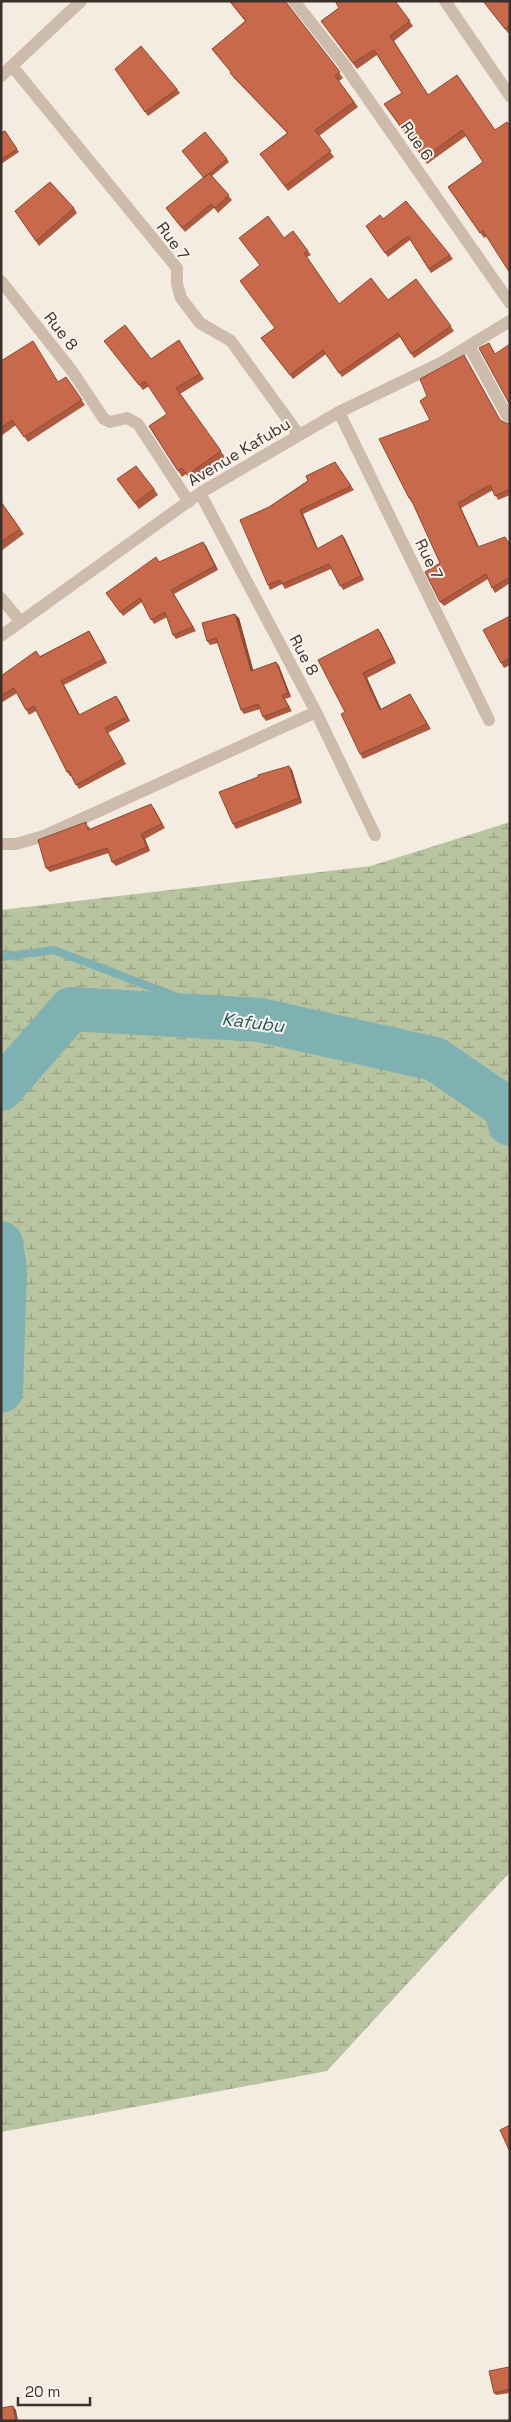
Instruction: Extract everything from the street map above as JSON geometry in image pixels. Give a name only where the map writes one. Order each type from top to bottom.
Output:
[{"type":"street","points":[[1,76],[81,1]]},
{"type":"street","name":"Rue 6","points":[[294,1],[343,62],[510,302]]},
{"type":"street","points":[[445,1],[510,96]]},
{"type":"street","name":"Rue 7","points":[[12,66],[177,268],[177,284],[181,298],[200,323],[231,342],[299,435]]},
{"type":"street","name":"Rue 8","points":[[1,281],[72,371],[104,419],[110,422],[127,418],[138,424],[189,502]]},
{"type":"street","name":"Avenue Kafubu","points":[[1,636],[200,493],[339,412],[441,363],[510,321]]},
{"type":"street","points":[[469,346],[510,421]]},
{"type":"street","name":"Rue 7","points":[[339,412],[489,720]]},
{"type":"street","name":"Rue 8","points":[[200,493],[316,712],[375,835]]},
{"type":"street","points":[[1,598],[21,622]]},
{"type":"street","points":[[1,844],[16,844],[44,836],[316,712]]},
{"type":"green space","points":[[510,822],[510,1872],[327,2071],[1,2132],[1,910],[371,866]]},
{"type":"building","points":[[230,1],[285,1],[340,72],[335,76],[354,102],[315,130],[331,151],[285,186],[260,154],[288,133],[230,73],[212,49],[246,21]]},
{"type":"building","points":[[335,1],[395,1],[410,21],[390,36],[428,95],[457,75],[495,130],[507,122],[510,126],[510,273],[483,231],[480,233],[448,187],[483,162],[462,130],[424,158],[384,104],[402,93],[374,50],[353,63],[321,21],[339,8]]},
{"type":"building","points":[[483,1],[510,1],[510,25],[505,29]]},
{"type":"building","points":[[141,46],[177,89],[145,112],[115,69]]},
{"type":"building","points":[[5,131],[17,149],[1,160],[1,133]]},
{"type":"building","points":[[205,132],[227,159],[204,178],[182,151]]},
{"type":"building","points":[[209,173],[229,195],[215,208],[211,204],[182,228],[166,208]]},
{"type":"building","points":[[50,182],[74,208],[36,241],[15,211]]},
{"type":"building","points":[[406,201],[450,255],[429,269],[408,236],[385,253],[366,226],[380,215],[383,219]]},
{"type":"building","points":[[268,216],[284,238],[293,231],[308,251],[304,253],[339,304],[371,278],[388,300],[416,279],[451,326],[411,354],[398,333],[339,373],[323,350],[290,375],[261,338],[275,328],[240,281],[260,265],[239,238]]},
{"type":"building","points":[[125,325],[151,359],[179,340],[200,374],[176,388],[221,451],[187,475],[182,468],[178,471],[149,426],[167,414],[145,381],[139,385],[104,341]]},
{"type":"building","points":[[33,341],[58,382],[66,377],[82,400],[24,437],[12,420],[1,428],[1,361]]},
{"type":"building","points":[[489,343],[495,354],[510,344],[510,405],[479,348]]},
{"type":"building","points":[[464,355],[500,420],[507,424],[510,423],[510,489],[495,496],[490,485],[458,503],[478,547],[505,537],[510,545],[510,577],[492,588],[486,574],[440,602],[425,572],[440,563],[410,497],[379,439],[430,420],[420,401],[427,396],[420,379]]},
{"type":"building","points":[[335,462],[351,486],[300,510],[317,549],[342,535],[361,576],[340,586],[329,564],[282,584],[280,580],[268,585],[240,520],[269,507],[308,481],[306,476]]},
{"type":"building","points":[[136,466],[154,489],[135,503],[117,479]]},
{"type":"building","points":[[1,502],[20,529],[1,542]]},
{"type":"building","points":[[203,542],[215,566],[171,590],[193,627],[173,635],[165,612],[151,620],[140,598],[120,612],[106,593],[156,557],[159,562]]},
{"type":"building","points":[[235,614],[251,671],[276,662],[288,693],[282,695],[289,707],[263,717],[258,704],[241,710],[216,638],[207,641],[202,623]]},
{"type":"building","points":[[510,616],[510,658],[501,663],[483,630]]},
{"type":"building","points":[[378,629],[393,658],[363,673],[380,710],[410,694],[427,724],[360,754],[341,714],[345,712],[318,660]]},
{"type":"building","points":[[89,631],[104,659],[61,681],[79,715],[116,696],[127,717],[105,728],[123,759],[76,785],[69,771],[67,772],[34,706],[26,710],[14,688],[1,696],[1,676],[36,651],[40,657]]},
{"type":"building","points":[[289,766],[299,798],[233,824],[219,792],[258,777],[258,775]]},
{"type":"building","points":[[151,804],[162,824],[141,834],[147,847],[112,862],[107,848],[46,868],[38,840],[86,822],[88,830]]},
{"type":"building","points":[[510,2125],[510,2152],[500,2130]]},
{"type":"building","points":[[509,2367],[510,2389],[494,2393],[489,2371]]},
{"type":"building","points":[[13,2406],[16,2421],[1,2421],[1,2408]]},
{"type":"waterway","points":[[1,957],[54,950],[235,1019]]},
{"type":"waterway","name":"Kafubu","points":[[1,1089],[71,1009],[260,1020],[435,1059],[505,1107],[510,1124]]},
{"type":"waterway","name":"Kafubu","points":[[1,1243],[5,1271],[1,1391]]}]
